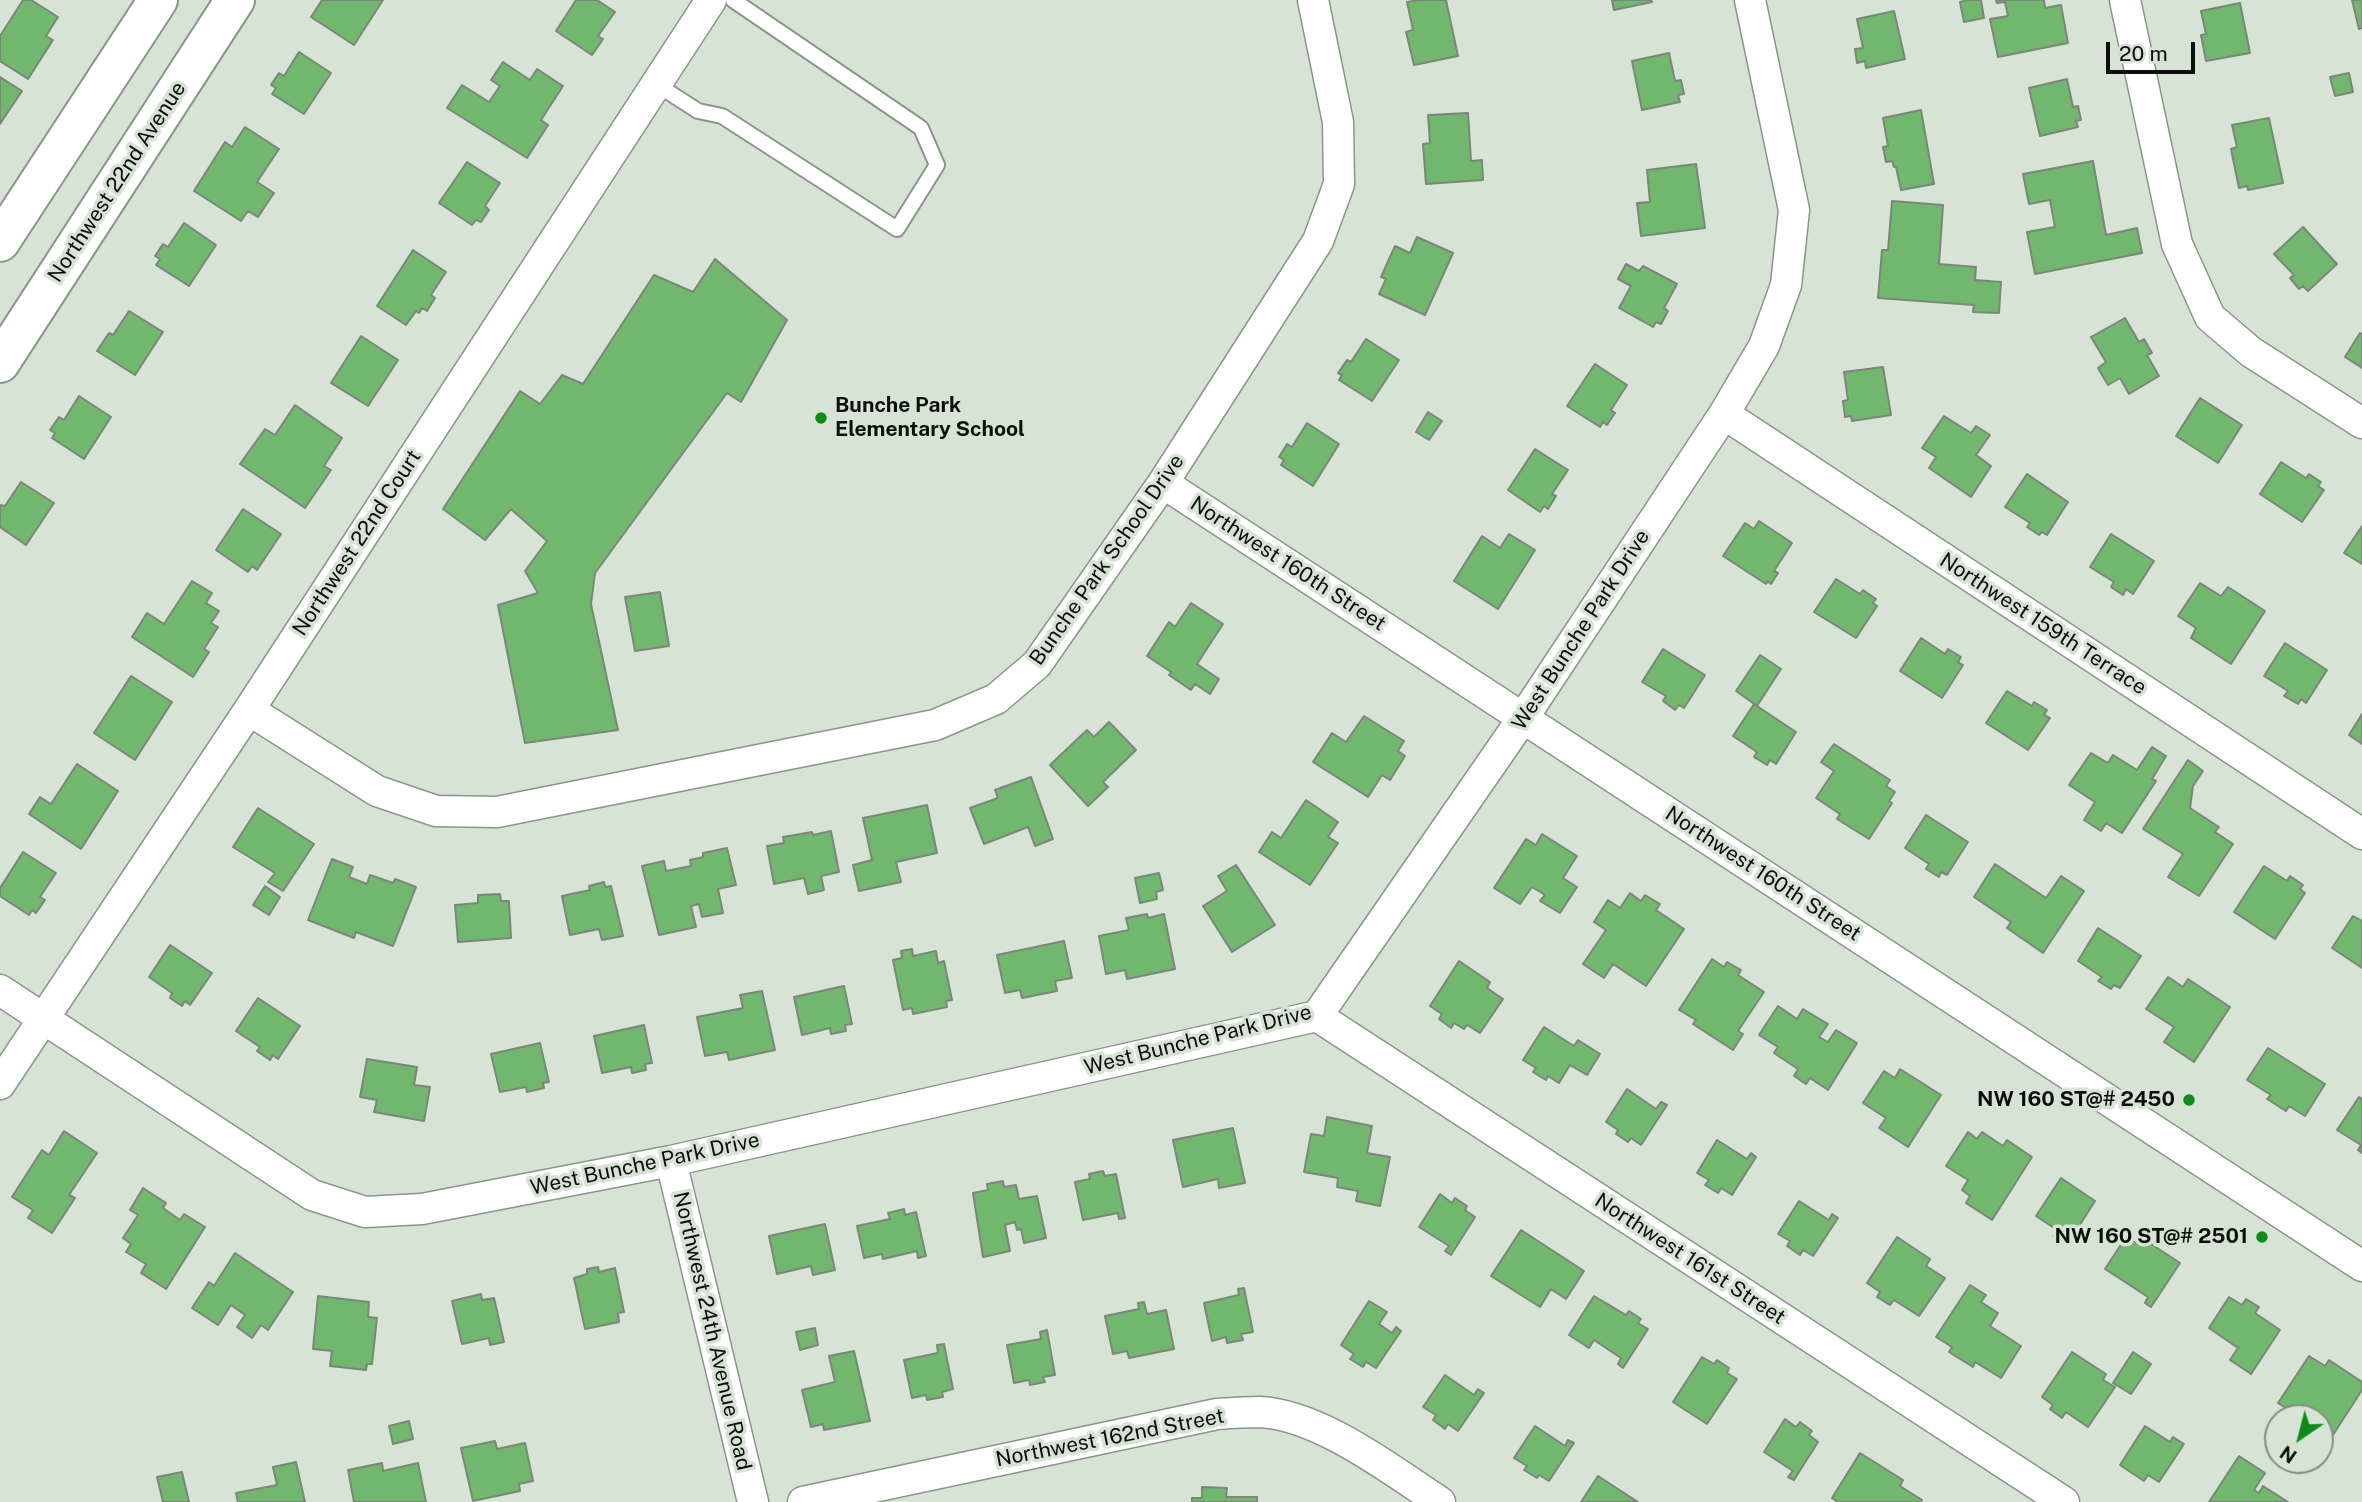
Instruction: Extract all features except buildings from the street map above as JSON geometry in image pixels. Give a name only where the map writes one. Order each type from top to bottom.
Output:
[{"type":"main road","points":[[0,242],[158,0]]},
{"type":"main road","name":"Northwest 22nd Avenue","points":[[0,363],[235,0]]},
{"type":"street","name":"Northwest 22nd Court","points":[[0,1084],[249,710],[711,0]]},
{"type":"street","name":"Bunche Park School Drive","points":[[249,710],[377,791],[436,811],[497,812],[935,724],[996,699],[1037,664],[1163,483],[1318,241],[1339,184],[1338,122],[1313,0]]},
{"type":"street","name":"West Bunche Park Drive","points":[[0,990],[312,1195],[365,1212],[422,1209],[671,1161],[1317,1016],[1523,718],[1724,414],[1764,346],[1786,285],[1794,210],[1750,0]]},
{"type":"street","points":[[2125,0],[2177,244],[2210,317],[2251,352],[2362,423]]},
{"type":"street","name":"Northwest 159th Terrace","points":[[1724,414],[2362,834]]},
{"type":"street","name":"Northwest 160th Street","points":[[1163,483],[2362,1266]]},
{"type":"street","name":"Northwest 161st Street","points":[[1317,1016],[2064,1502]]},
{"type":"street","name":"Northwest 24th Avenue Road","points":[[671,1161],[753,1502]]},
{"type":"street","name":"Northwest 162nd Street","points":[[803,1502],[1217,1414],[1263,1412],[1308,1423],[1366,1453],[1440,1502]]},
{"type":"lane","points":[[656,84],[698,111],[722,116],[897,229],[937,165],[921,128],[733,0]]},
{"type":"place","name":"Bunche Park Elementary School","points":[[821,418]]},
{"type":"place","name":"NW 160 ST@# 2450","points":[[2189,1100]]},
{"type":"place","name":"NW 160 ST@# 2501","points":[[2262,1237]]}]
